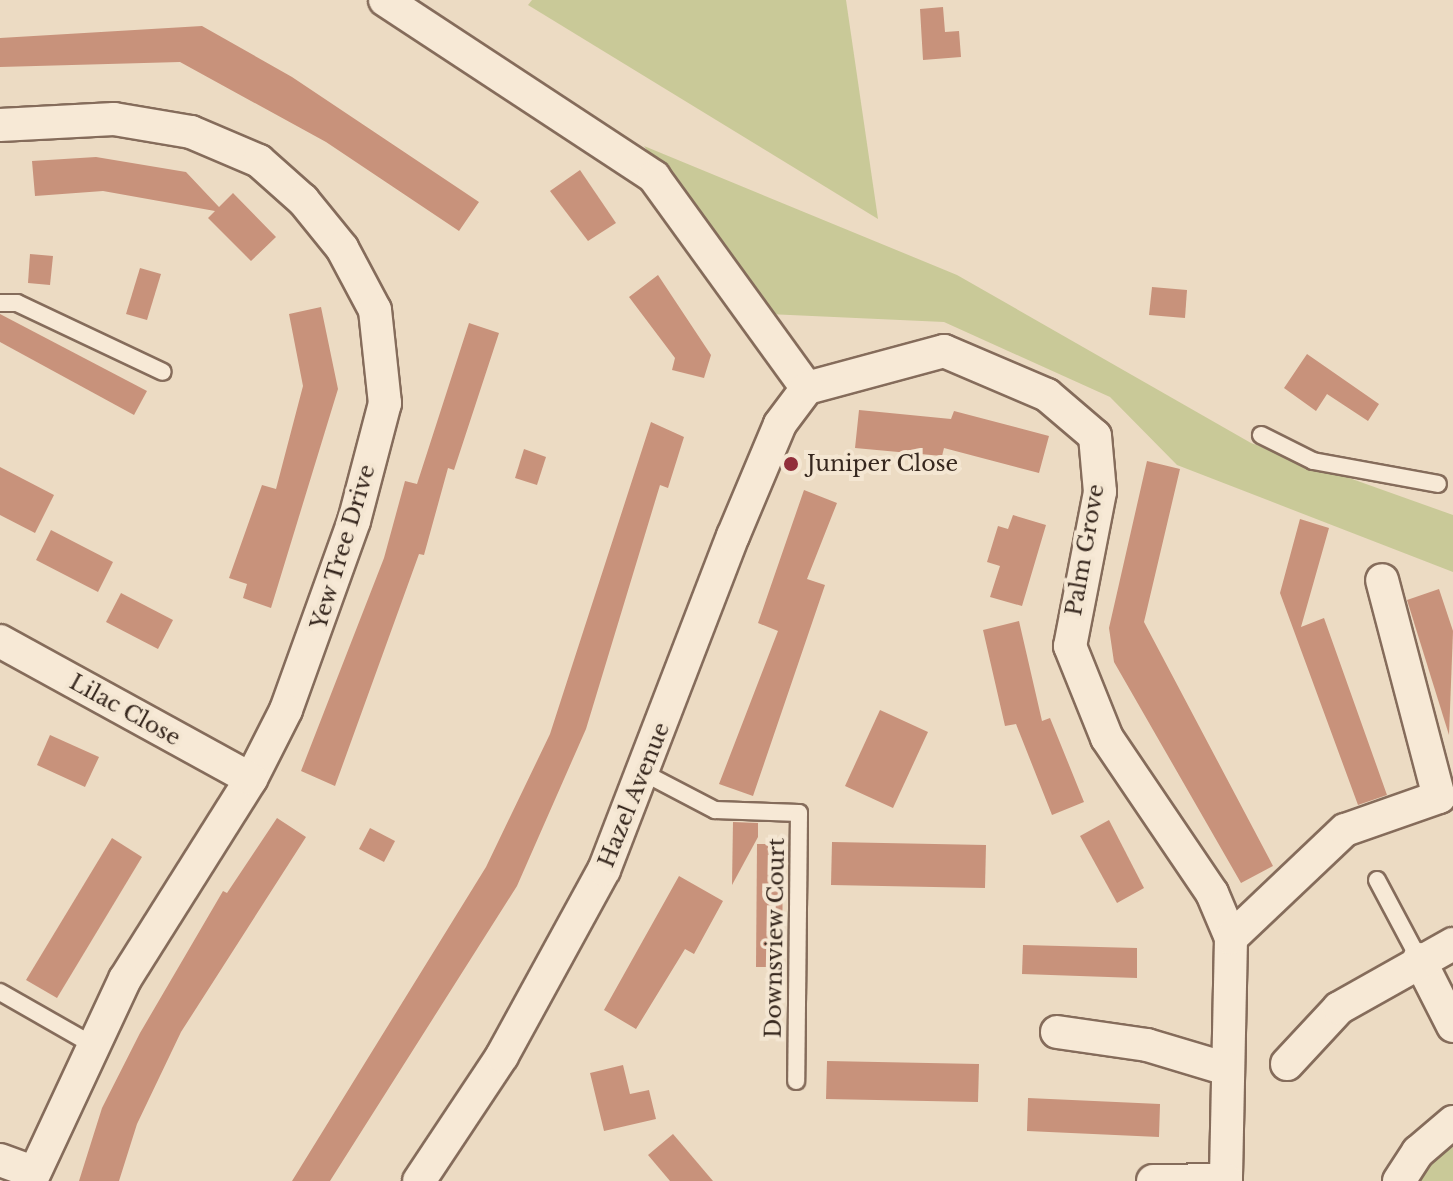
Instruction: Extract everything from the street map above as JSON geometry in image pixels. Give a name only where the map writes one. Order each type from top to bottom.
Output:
[{"type":"street","points":[[385,0],[654,177],[807,388]]},
{"type":"street","name":"Yew Tree Drive","points":[[0,125],[114,119],[191,132],[259,161],[303,200],[342,248],[375,310],[382,418],[316,635],[251,779],[125,979],[32,1177],[0,1160]]},
{"type":"street","name":"Palm Grove","points":[[807,388],[944,351],[1047,395],[1095,436],[1100,492],[1070,646],[1079,681],[1107,738],[1212,893],[1231,938],[1226,1180]]},
{"type":"street","name":"Hazel Avenue","points":[[419,1181],[558,961],[646,774],[733,536],[780,424],[807,388]]},
{"type":"street","points":[[1231,938],[1345,830],[1446,795],[1382,580]]},
{"type":"street","name":"Lilac Close","points":[[0,641],[251,779]]},
{"type":"street","points":[[1287,1064],[1339,1008],[1419,959],[1453,944]]},
{"type":"street","points":[[1419,959],[1453,1026]]},
{"type":"street","points":[[1057,1032],[1147,1045],[1227,1069]]},
{"type":"street","points":[[1399,1181],[1418,1152],[1453,1122]]},
{"type":"street","points":[[1153,1181],[1226,1180]]},
{"type":"lane","points":[[0,303],[17,303],[163,372]]},
{"type":"lane","points":[[1261,435],[1313,461],[1438,484]]},
{"type":"lane","name":"Downsview Court","points":[[646,774],[715,810],[799,813],[796,1081]]},
{"type":"lane","points":[[1377,880],[1419,959]]},
{"type":"lane","points":[[0,992],[93,1045]]},
{"type":"green space","points":[[532,0],[846,0],[878,219],[528,5]]},
{"type":"green space","points":[[644,146],[957,275],[1251,443],[1453,515],[1453,572],[1177,465],[1110,397],[944,322],[768,314]]},
{"type":"green space","points":[[1453,1147],[1453,1181],[1409,1181],[1414,1172]]},
{"type":"building","points":[[943,7],[945,32],[959,31],[961,57],[923,60],[920,9]]},
{"type":"building","points":[[202,26],[292,77],[479,202],[459,231],[326,142],[180,62],[0,67],[0,38]]},
{"type":"building","points":[[96,157],[186,172],[219,207],[233,193],[276,237],[251,261],[208,218],[215,211],[103,191],[35,196],[32,161]]},
{"type":"building","points":[[580,170],[616,223],[588,241],[550,191]]},
{"type":"building","points":[[30,254],[53,256],[50,285],[28,283]]},
{"type":"building","points":[[140,268],[161,274],[147,320],[126,314]]},
{"type":"building","points":[[658,275],[711,355],[704,378],[672,370],[675,358],[629,297]]},
{"type":"building","points":[[1152,287],[1187,290],[1185,318],[1149,315]]},
{"type":"building","points":[[321,307],[338,389],[271,608],[243,598],[247,584],[229,578],[262,485],[276,489],[303,386],[289,314]]},
{"type":"building","points":[[0,314],[147,391],[134,415],[0,342]]},
{"type":"building","points":[[469,323],[499,333],[454,470],[448,468],[424,555],[419,554],[335,786],[301,771],[384,558],[405,481],[417,484]]},
{"type":"building","points":[[1307,354],[1379,404],[1368,421],[1327,394],[1316,411],[1284,388]]},
{"type":"building","points":[[859,410],[951,419],[954,411],[1049,436],[1039,473],[944,448],[942,456],[855,448]]},
{"type":"building","points":[[651,422],[684,437],[668,488],[660,485],[586,729],[517,886],[330,1181],[292,1181],[486,867],[550,734]]},
{"type":"building","points":[[524,449],[546,457],[537,485],[515,478]]},
{"type":"building","points":[[1147,461],[1180,469],[1144,622],[1273,866],[1241,883],[1114,662],[1109,628]]},
{"type":"building","points":[[0,467],[54,495],[35,533],[0,515]]},
{"type":"building","points":[[804,490],[837,503],[807,579],[825,585],[753,796],[719,784],[778,631],[758,623]]},
{"type":"building","points":[[1013,515],[1046,525],[1022,606],[990,597],[1000,566],[987,562],[998,526],[1008,529]]},
{"type":"building","points":[[1300,519],[1329,528],[1301,627],[1324,618],[1387,795],[1358,805],[1280,593]]},
{"type":"building","points":[[51,530],[113,562],[98,592],[36,560]]},
{"type":"building","points":[[1439,589],[1453,631],[1449,735],[1407,600]]},
{"type":"building","points":[[121,593],[173,620],[158,649],[106,622]]},
{"type":"building","points":[[1019,621],[1042,721],[1050,718],[1084,802],[1052,815],[1016,724],[1005,726],[983,630]]},
{"type":"building","points":[[880,710],[928,732],[893,808],[845,786]]},
{"type":"building","points":[[50,735],[99,757],[85,787],[37,765]]},
{"type":"building","points":[[277,818],[306,837],[181,1032],[137,1124],[119,1181],[79,1181],[102,1108],[140,1033],[223,891],[227,893]]},
{"type":"building","points":[[1109,820],[1144,888],[1117,903],[1080,836]]},
{"type":"building","points":[[733,822],[758,823],[758,837],[732,885]]},
{"type":"building","points":[[370,828],[395,841],[384,862],[359,849]]},
{"type":"building","points":[[112,838],[142,857],[57,998],[26,980]]},
{"type":"building","points":[[832,842],[986,845],[985,888],[831,885]]},
{"type":"building","points":[[757,844],[783,844],[782,967],[756,967]]},
{"type":"building","points":[[679,876],[723,901],[694,954],[685,949],[636,1029],[604,1010]]},
{"type":"building","points":[[1023,945],[1137,948],[1137,978],[1022,974]]},
{"type":"building","points":[[827,1061],[979,1064],[978,1102],[826,1099]]},
{"type":"building","points":[[623,1065],[630,1094],[649,1090],[656,1119],[604,1131],[590,1073]]},
{"type":"building","points":[[1028,1098],[1160,1104],[1159,1137],[1027,1131]]},
{"type":"building","points":[[673,1134],[713,1181],[670,1181],[648,1155]]},
{"type":"place","name":"Juniper Close","points":[[791,464]]}]
